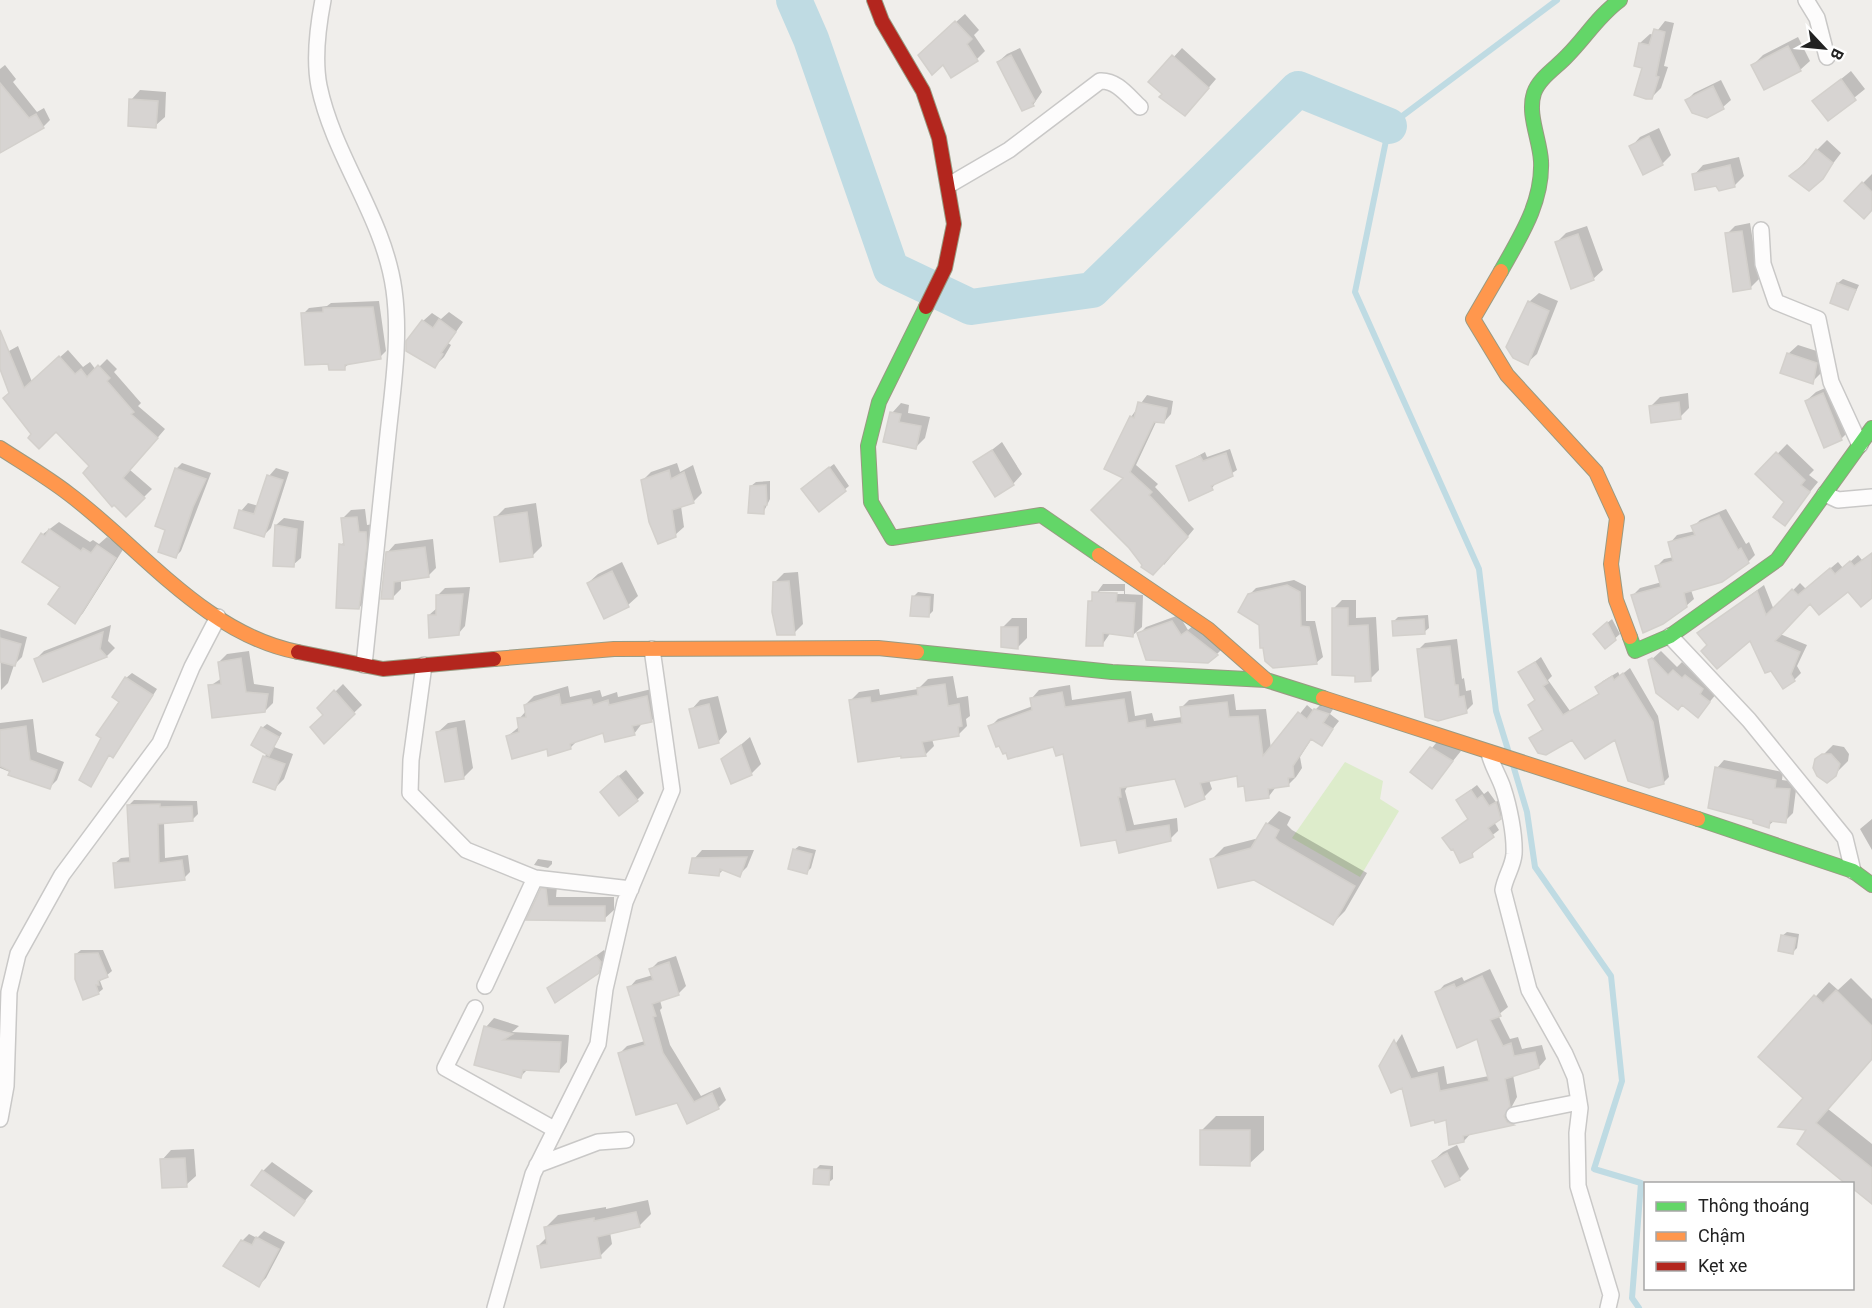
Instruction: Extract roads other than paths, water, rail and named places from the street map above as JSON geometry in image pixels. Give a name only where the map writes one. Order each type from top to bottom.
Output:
[{"type":"street","points":[[323,0],[319,40],[319,85],[337,142],[382,243],[394,289],[397,317],[394,377],[364,665]]},
{"type":"street","points":[[874,0],[882,21],[923,91],[939,138],[954,224],[945,268],[879,402],[867,446],[871,502],[892,538],[1041,515],[1208,628],[1266,680]]},
{"type":"street","points":[[1620,0],[1604,12],[1569,55],[1544,78],[1534,93],[1533,112],[1541,162],[1538,192],[1529,222],[1473,319],[1507,375],[1596,472],[1617,518],[1611,564],[1616,600],[1635,651],[1670,636],[1777,560],[1872,428]]},
{"type":"street","points":[[1806,0],[1817,18],[1827,57]]},
{"type":"street","points":[[949,185],[1009,150],[1100,81],[1108,80],[1116,85],[1140,107]]},
{"type":"street","points":[[1761,230],[1763,264],[1776,302],[1818,319],[1832,382],[1860,445]]},
{"type":"street","points":[[0,448],[69,494],[187,595],[218,617],[233,627],[286,650],[383,669],[614,649],[878,648],[1112,672],[1266,680],[1670,809],[1853,872],[1872,885]]},
{"type":"street","points":[[1825,494],[1838,500],[1872,497]]},
{"type":"street","points":[[0,1119],[6,1086],[9,992],[18,954],[62,875],[160,743],[192,667],[218,617]]},
{"type":"street","points":[[1670,636],[1749,720],[1845,838],[1853,872]]},
{"type":"street","points":[[495,1308],[523,1204],[537,1165],[598,1044],[605,989],[631,889],[672,790],[652,649]]},
{"type":"street","points":[[424,665],[411,760],[410,793],[466,850],[535,878],[631,889]]},
{"type":"street","points":[[1493,754],[1492,768],[1503,788],[1514,855],[1504,877],[1503,890],[1529,990],[1565,1054],[1575,1077],[1579,1101],[1578,1186],[1611,1295],[1608,1308]]},
{"type":"street","points":[[485,986],[535,878]]},
{"type":"street","points":[[475,1008],[445,1068],[554,1128]]},
{"type":"street","points":[[1514,1115],[1579,1101]]},
{"type":"street","points":[[537,1165],[598,1142],[626,1140]]},
{"type":"waterway","points":[[794,0],[811,39],[891,269],[971,307],[1092,290],[1298,89],[1389,126]]},
{"type":"waterway","points":[[1509,753],[1496,711],[1479,569],[1355,292],[1389,126],[1557,0]]},
{"type":"waterway","points":[[1513,765],[1527,812],[1535,867],[1611,976],[1622,1081],[1594,1169],[1641,1183],[1632,1298],[1639,1308]]}]
